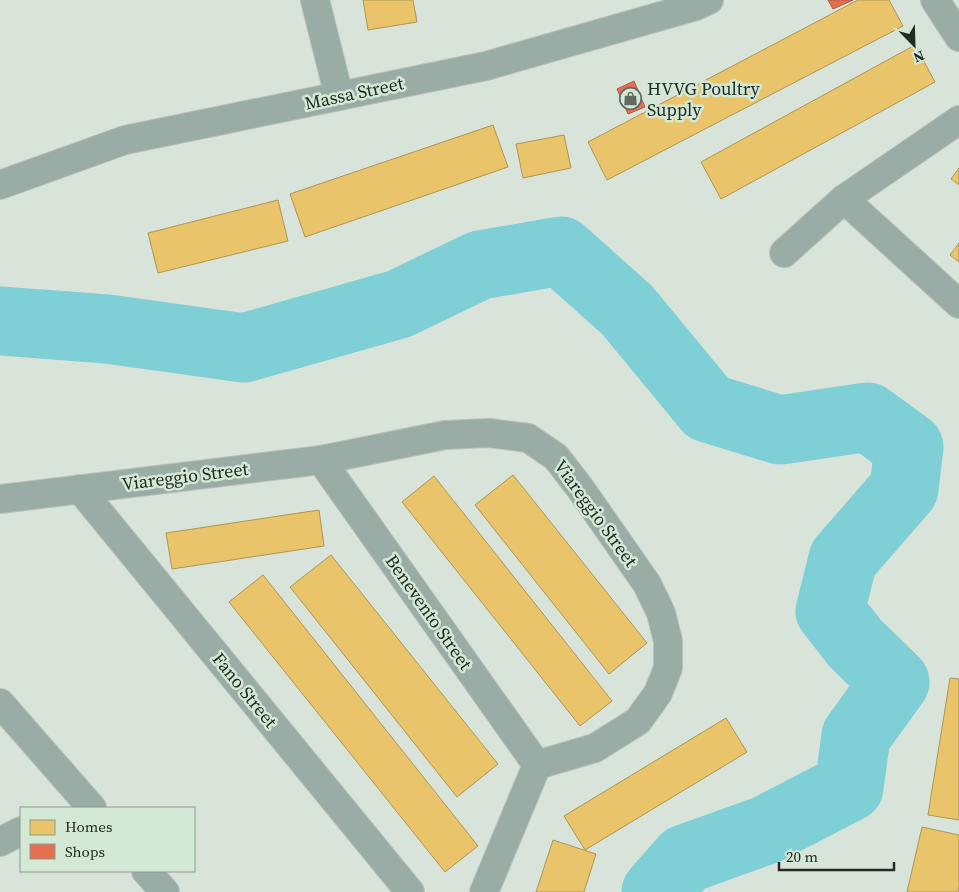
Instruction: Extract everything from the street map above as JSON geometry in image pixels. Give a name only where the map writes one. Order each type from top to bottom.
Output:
[{"type":"street","points":[[315,0],[339,96]]},
{"type":"street","name":"Massa Street","points":[[0,185],[125,140],[486,66],[696,6],[708,0]]},
{"type":"street","points":[[935,0],[959,37]]},
{"type":"street","points":[[784,253],[844,199],[959,120]]},
{"type":"street","points":[[844,199],[959,304]]},
{"type":"street","name":"Viareggio Street","points":[[0,499],[320,460],[445,436],[488,433],[528,438],[556,457],[647,584],[661,613],[668,641],[668,668],[658,693],[638,721],[595,748],[536,765]]},
{"type":"street","name":"Benevento Street","points":[[320,460],[536,765]]},
{"type":"street","name":"Fano Street","points":[[80,489],[410,892]]},
{"type":"street","points":[[0,703],[81,806]]},
{"type":"street","points":[[484,892],[536,765]]},
{"type":"street","points":[[0,842],[20,832]]},
{"type":"street","points":[[147,872],[165,892]]},
{"type":"building: Homes","points":[[363,0],[413,0],[417,22],[368,30]]},
{"type":"building: Homes","points":[[858,0],[889,0],[903,26],[607,180],[588,142]]},
{"type":"building: Homes","points":[[915,45],[935,82],[721,199],[701,162]]},
{"type":"building: Homes","points":[[493,125],[508,167],[305,237],[290,194]]},
{"type":"building: Homes","points":[[564,135],[571,168],[523,178],[516,144]]},
{"type":"building: Homes","points":[[959,168],[959,185],[951,179]]},
{"type":"building: Homes","points":[[278,200],[288,241],[158,273],[148,233]]},
{"type":"building: Homes","points":[[959,243],[959,262],[950,255]]},
{"type":"building: Homes","points":[[513,475],[647,643],[609,674],[475,505]]},
{"type":"building: Homes","points":[[434,476],[612,701],[580,726],[402,502]]},
{"type":"building: Homes","points":[[319,510],[324,546],[172,569],[166,533]]},
{"type":"building: Homes","points":[[331,555],[498,764],[457,797],[290,587]]},
{"type":"building: Homes","points":[[263,575],[478,846],[445,872],[229,602]]},
{"type":"building: Homes","points":[[950,678],[959,679],[959,820],[928,815]]},
{"type":"building: Homes","points":[[726,718],[747,752],[585,850],[564,816]]},
{"type":"building: Homes","points":[[922,827],[959,835],[958,892],[907,892]]},
{"type":"building: Homes","points":[[553,840],[596,854],[584,892],[536,892]]},
{"type":"building: Shops","points":[[828,0],[853,0],[833,9]]},
{"type":"building: Shops","points":[[634,81],[645,107],[628,114],[617,89]]},
{"type":"waterway","points":[[0,321],[107,329],[244,348],[399,304],[480,265],[561,251],[627,310],[708,408],[780,430],[868,417],[909,447],[904,489],[843,559],[830,611],[855,643],[895,682],[856,736],[849,787],[766,830],[685,859],[656,892]]},
{"type":"place","name":"HVVG Poultry Supply","points":[[631,98]]}]
